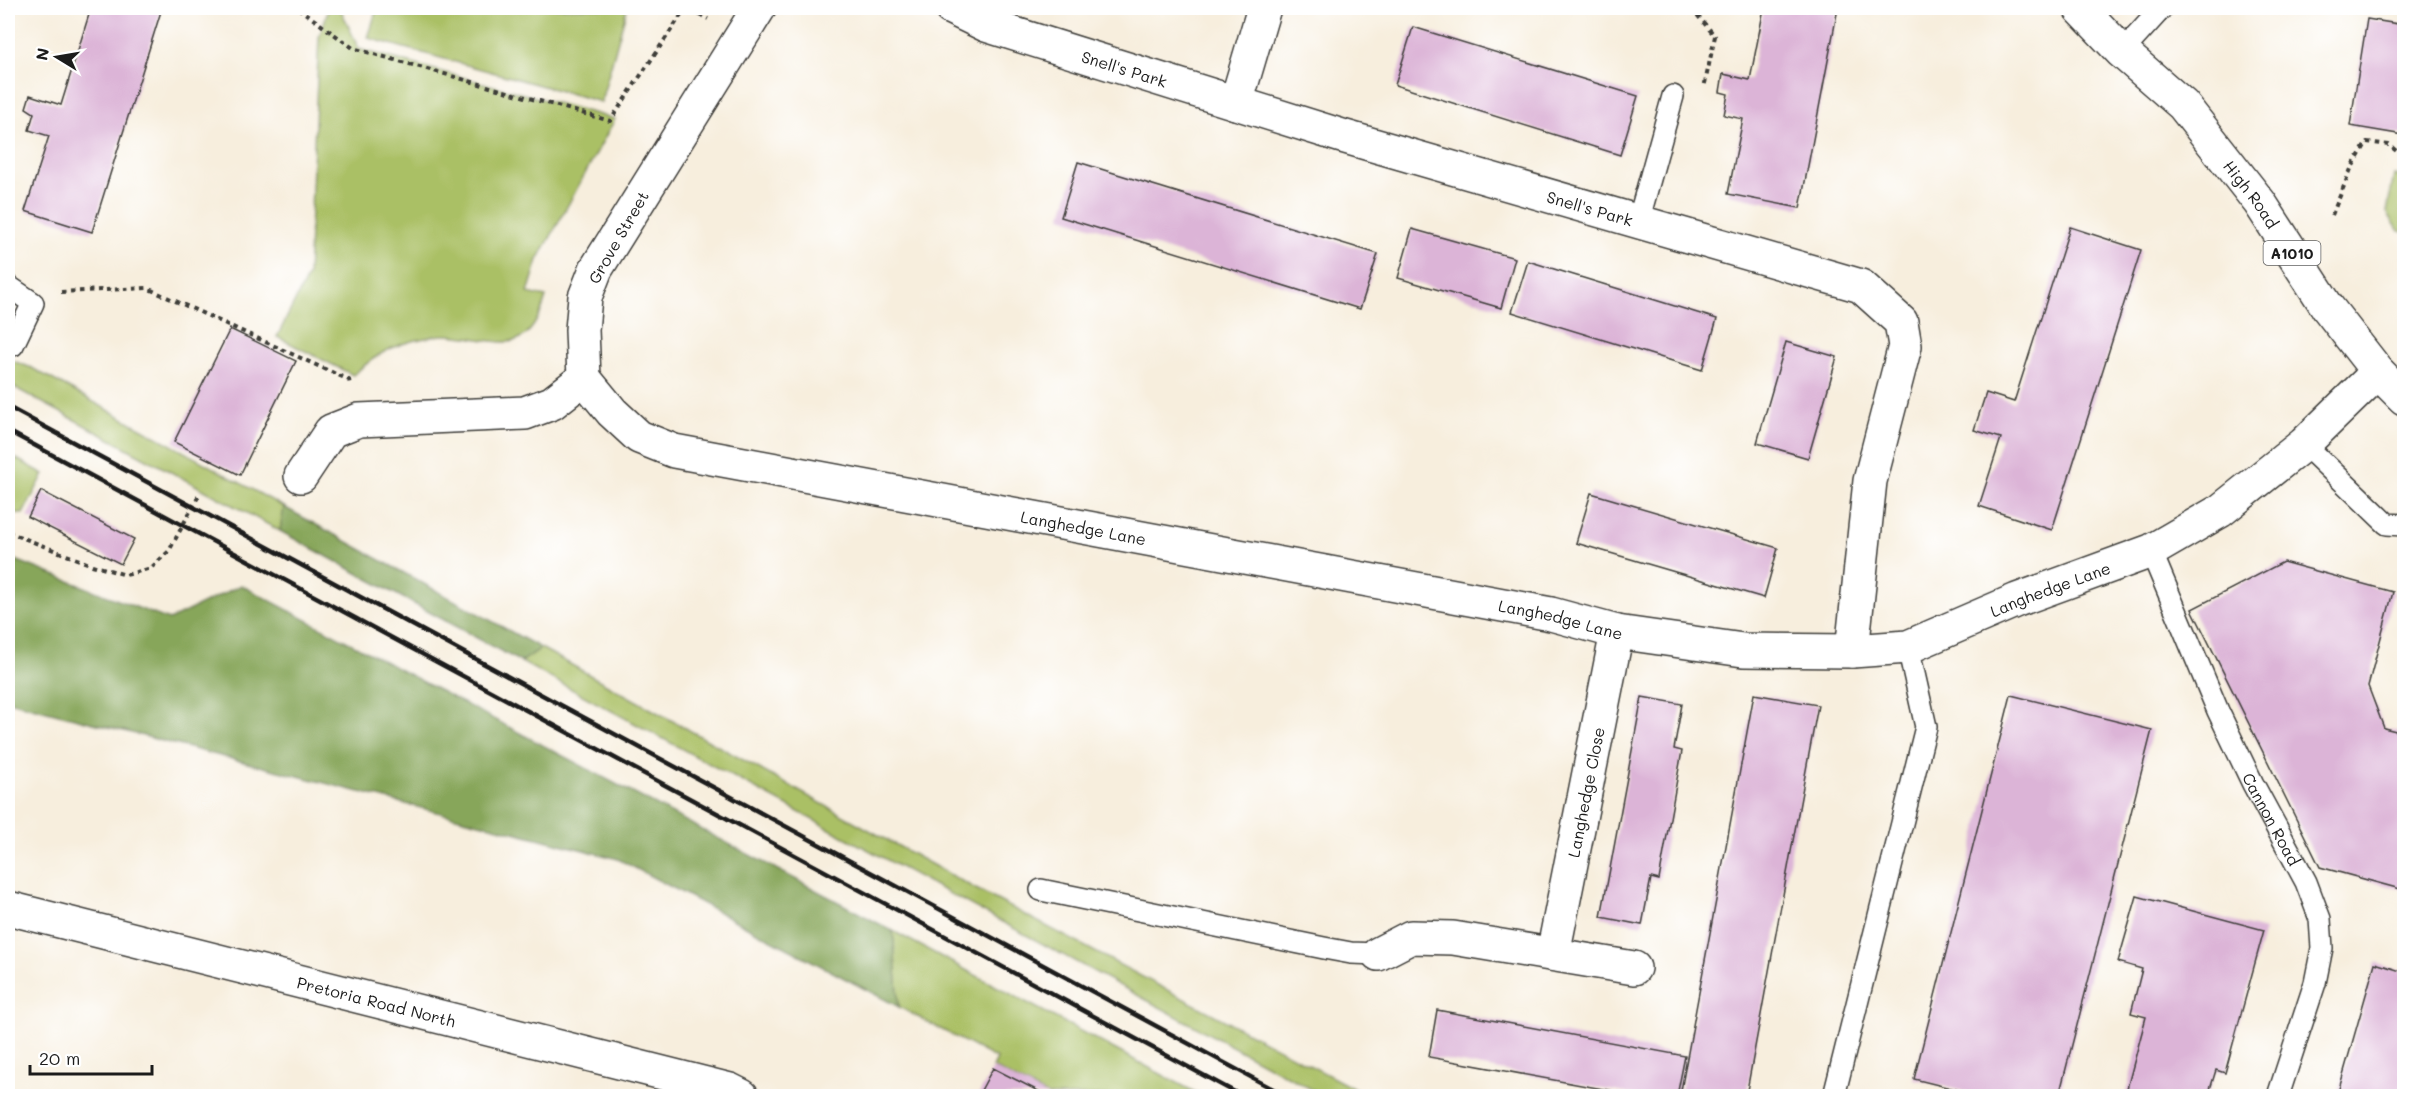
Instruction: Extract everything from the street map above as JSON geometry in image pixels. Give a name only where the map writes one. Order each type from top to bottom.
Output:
[{"type":"street","name":"Grove Street","points":[[584,378],[582,330],[585,297],[596,269],[759,8]]},
{"type":"street","name":"Snell's Park","points":[[951,8],[986,25],[1342,136],[1861,286],[1901,322],[1905,346],[1870,481],[1852,651]]},
{"type":"street","points":[[1236,103],[1264,8]]},
{"type":"street","name":"A1010","points":[[2080,8],[2122,52]]},
{"type":"street","name":"High Road","points":[[2122,52],[2183,105],[2260,203],[2328,308],[2378,372],[2404,398]]},
{"type":"street","name":"Langhedge Lane","points":[[584,378],[612,412],[639,437],[674,451],[1528,610],[1617,632],[1743,650],[1852,651],[1908,647],[2017,600],[2151,550],[2220,511],[2304,444],[2378,372]]},
{"type":"street","points":[[300,476],[331,431],[359,420],[525,413],[552,403],[584,378]]},
{"type":"street","name":"Langhedge Close","points":[[1554,954],[1617,632]]},
{"type":"street","name":"Pretoria Road North","points":[[8,908],[730,1090],[742,1096]]},
{"type":"street","points":[[1378,954],[1411,937],[1453,938],[1634,968]]},
{"type":"lane","points":[[2122,52],[2162,8]]},
{"type":"lane","points":[[1638,222],[1673,96]]},
{"type":"lane","points":[[8,286],[33,303],[13,345]]},
{"type":"lane","points":[[2304,444],[2387,524],[2404,525]]},
{"type":"lane","name":"Cannon Road","points":[[2151,550],[2218,711],[2253,783],[2306,882],[2320,919],[2322,948],[2315,983],[2278,1096]]},
{"type":"lane","points":[[1834,1096],[1926,727],[1908,647]]},
{"type":"lane","points":[[1041,890],[1324,948],[1351,953],[1378,954]]},
{"type":"path","points":[[298,8],[353,48],[610,120],[686,8],[714,23]]},
{"type":"path","points":[[1673,96],[1702,99],[1715,36],[1693,10],[1694,8]]},
{"type":"path","points":[[2332,215],[2351,169],[2367,142],[2389,145],[2404,157]]},
{"type":"path","points":[[33,303],[49,293],[76,289],[147,288],[349,380],[359,420]]},
{"type":"path","points":[[8,532],[92,565],[126,575],[151,568],[169,551],[199,495]]},
{"type":"green space","points":[[329,8],[340,8],[359,49],[615,119],[538,260],[528,293],[546,297],[538,318],[529,332],[518,339],[507,342],[438,335],[401,344],[384,352],[353,375],[277,337],[308,275],[319,37]]},
{"type":"green space","points":[[377,8],[627,8],[601,102],[368,38]]},
{"type":"green space","points":[[2394,175],[2404,177],[2404,232],[2399,231],[2387,212]]},
{"type":"green space","points":[[8,359],[32,368],[284,507],[280,531],[8,384]]},
{"type":"green space","points":[[8,454],[44,474],[23,514],[8,512]]},
{"type":"green space","points":[[284,507],[541,648],[521,662],[280,531]]},
{"type":"green space","points":[[8,557],[169,620],[241,585],[893,931],[899,1007],[618,859],[8,701]]},
{"type":"green space","points":[[541,648],[976,889],[1368,1096],[1324,1096],[521,662]]},
{"type":"green space","points":[[893,931],[1202,1096],[1048,1096],[993,1068],[997,1059],[899,1007]]},
{"type":"building","points":[[91,8],[162,8],[92,232],[25,211],[49,136],[29,130],[34,113],[26,108],[30,95],[61,105]]},
{"type":"building","points":[[1764,8],[1838,8],[1800,208],[1728,194],[1743,119],[1724,115],[1728,94],[1720,92],[1723,74],[1750,80]]},
{"type":"building","points":[[2367,19],[2404,25],[2404,135],[2350,126]]},
{"type":"building","points":[[1413,27],[1638,96],[1620,155],[1395,85]]},
{"type":"building","points":[[1078,162],[1378,254],[1360,309],[1061,217]]},
{"type":"building","points":[[2070,227],[2141,250],[2052,530],[1979,506],[2001,438],[1974,430],[1986,393],[2014,402]]},
{"type":"building","points":[[1412,229],[1515,258],[1501,308],[1398,278]]},
{"type":"building","points":[[1528,261],[1717,319],[1702,370],[1512,312]]},
{"type":"building","points":[[230,329],[296,361],[240,475],[174,442]]},
{"type":"building","points":[[1786,342],[1837,357],[1808,458],[1757,443]]},
{"type":"building","points":[[41,491],[134,539],[121,564],[28,517]]},
{"type":"building","points":[[1591,493],[1778,548],[1764,598],[1576,543]]},
{"type":"building","points":[[2283,562],[2393,592],[2368,686],[2384,728],[2404,733],[2404,890],[2320,867],[2192,609]]},
{"type":"building","points":[[1754,694],[1818,705],[1746,1096],[1680,1096]]},
{"type":"building","points":[[2011,695],[2152,730],[2059,1096],[1983,1096],[1914,1079]]},
{"type":"building","points":[[1642,697],[1682,704],[1674,749],[1682,751],[1659,880],[1651,878],[1642,925],[1601,917]]},
{"type":"building","points":[[2137,896],[2264,930],[2225,1073],[2216,1070],[2208,1096],[2125,1096],[2146,1017],[2131,1013],[2142,969],[2118,962]]},
{"type":"building","points":[[2375,963],[2404,972],[2404,1096],[2337,1096]]},
{"type":"building","points":[[1437,1010],[1685,1056],[1677,1096],[1641,1096],[1429,1057]]},
{"type":"building","points":[[993,1068],[1048,1096],[978,1096]]},
{"type":"railway","points":[[8,407],[1286,1096]]},
{"type":"railway","points":[[8,431],[1242,1096]]}]
